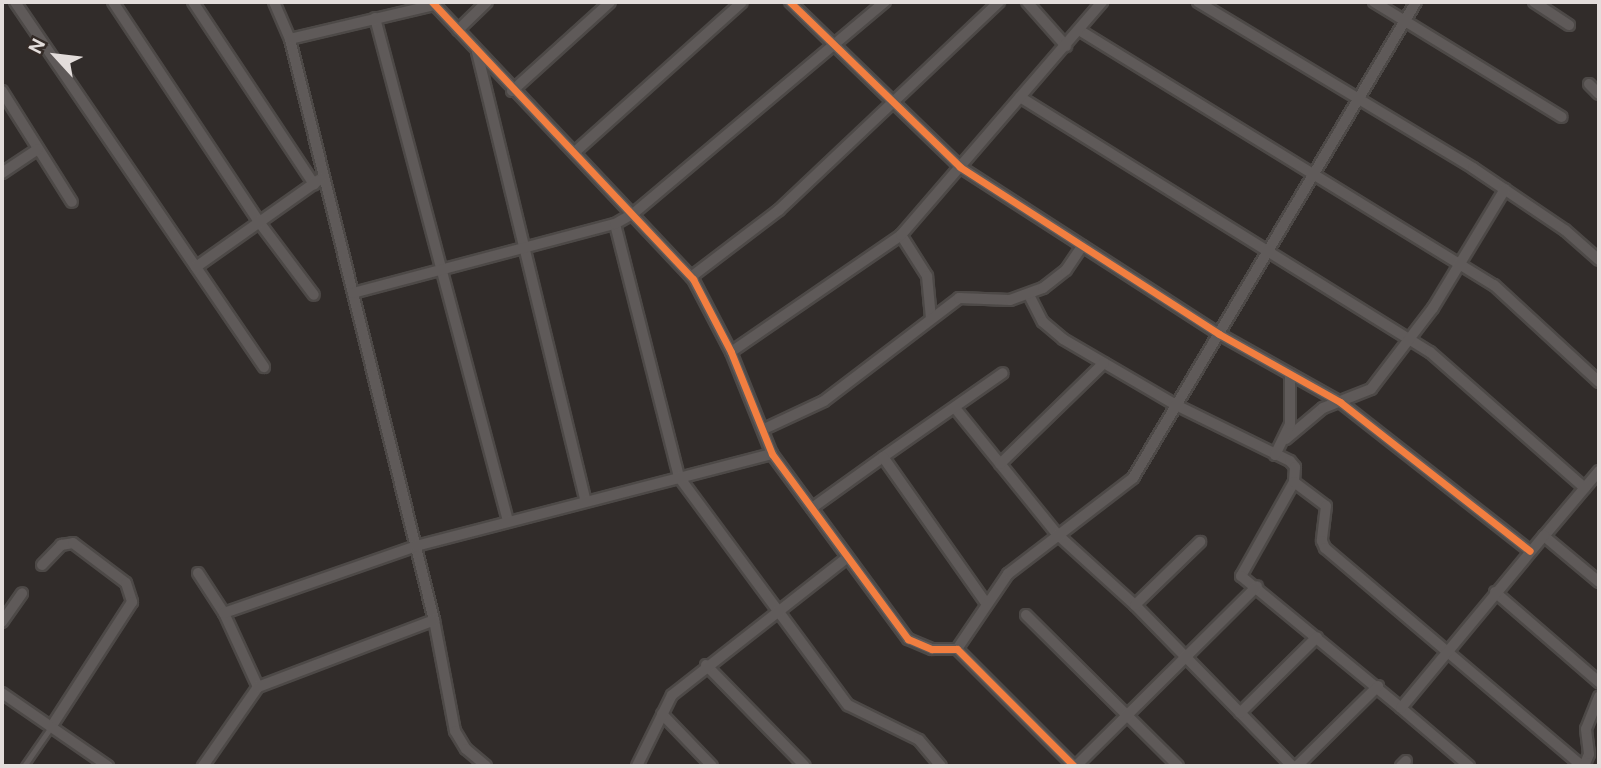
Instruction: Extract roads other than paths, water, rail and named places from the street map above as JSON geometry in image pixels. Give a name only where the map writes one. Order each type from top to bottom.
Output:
[{"type":"street","points":[[15,2],[264,367]]},
{"type":"street","points":[[113,2],[259,222],[314,295]]},
{"type":"street","points":[[193,2],[314,184]]},
{"type":"street","points":[[274,2],[290,38],[416,545],[434,620],[455,731],[466,749],[486,766]]},
{"type":"street","points":[[457,30],[487,2]]},
{"type":"street","points":[[512,91],[610,2]]},
{"type":"street","points":[[575,152],[742,2]]},
{"type":"street","points":[[790,2],[832,47],[960,167],[1219,334],[1340,402],[1530,551]]},
{"type":"street","points":[[353,293],[615,224],[634,213],[885,2]]},
{"type":"street","points":[[691,277],[779,209],[999,2]]},
{"type":"street","points":[[1027,2],[1066,46]]},
{"type":"street","points":[[731,352],[901,235],[1102,2]]},
{"type":"street","points":[[1198,2],[1505,189],[1565,230],[1599,260]]},
{"type":"street","points":[[1374,2],[1562,117]]},
{"type":"street","points":[[957,649],[1008,574],[1133,478],[1416,2]]},
{"type":"street","points":[[1534,2],[1569,25]]},
{"type":"street","points":[[290,38],[433,3],[512,91],[634,213],[691,277],[731,352],[772,454],[908,639],[932,649],[957,649],[1075,766],[1256,586]]},
{"type":"street","points":[[375,18],[508,521]]},
{"type":"street","points":[[1079,30],[1494,285],[1599,382]]},
{"type":"street","points":[[477,51],[522,249],[579,458],[586,501]]},
{"type":"street","points":[[1589,84],[1599,94]]},
{"type":"street","points":[[2,91],[72,202]]},
{"type":"street","points":[[1020,97],[1270,249],[1430,352],[1585,488]]},
{"type":"street","points":[[2,173],[38,149]]},
{"type":"street","points":[[196,267],[324,176]]},
{"type":"street","points":[[1275,456],[1286,439],[1324,408],[1371,389],[1459,264],[1505,189]]},
{"type":"street","points":[[615,224],[678,477],[848,705],[919,740],[941,766]]},
{"type":"street","points":[[901,235],[927,276],[931,318]]},
{"type":"street","points":[[764,429],[824,401],[959,298],[1010,300],[1029,295],[1066,270],[1082,246]]},
{"type":"street","points":[[1029,295],[1043,322],[1104,363],[1176,405],[1295,467],[1294,482],[1241,572],[1469,766]]},
{"type":"street","points":[[1000,464],[1104,363]]},
{"type":"street","points":[[812,508],[1003,373]]},
{"type":"street","points":[[1286,439],[1293,388],[1290,374]]},
{"type":"street","points":[[955,408],[1058,535],[1135,605],[1292,766]]},
{"type":"street","points":[[224,613],[416,545],[772,454]]},
{"type":"street","points":[[883,457],[986,603]]},
{"type":"street","points":[[1401,708],[1495,592],[1585,488],[1598,477]]},
{"type":"street","points":[[1294,482],[1326,506],[1325,548],[1446,653],[1583,766],[1589,754],[1586,729],[1599,696]]},
{"type":"street","points":[[1544,536],[1599,582]]},
{"type":"street","points":[[1135,605],[1200,542]]},
{"type":"street","points":[[42,565],[61,545],[73,543],[125,583],[132,602],[51,727]]},
{"type":"street","points":[[637,766],[671,695],[706,665],[847,558]]},
{"type":"street","points":[[198,573],[224,613],[258,687]]},
{"type":"street","points":[[1495,592],[1599,682]]},
{"type":"street","points":[[2,622],[22,593]]},
{"type":"street","points":[[1026,615],[1178,766]]},
{"type":"street","points":[[203,766],[258,687],[434,620]]},
{"type":"street","points":[[1240,713],[1317,637]]},
{"type":"street","points":[[706,665],[805,766]]},
{"type":"street","points":[[1297,766],[1378,686]]},
{"type":"street","points":[[2,694],[108,766]]},
{"type":"street","points":[[662,714],[712,766]]},
{"type":"lane","points":[[24,766],[51,727]]}]
